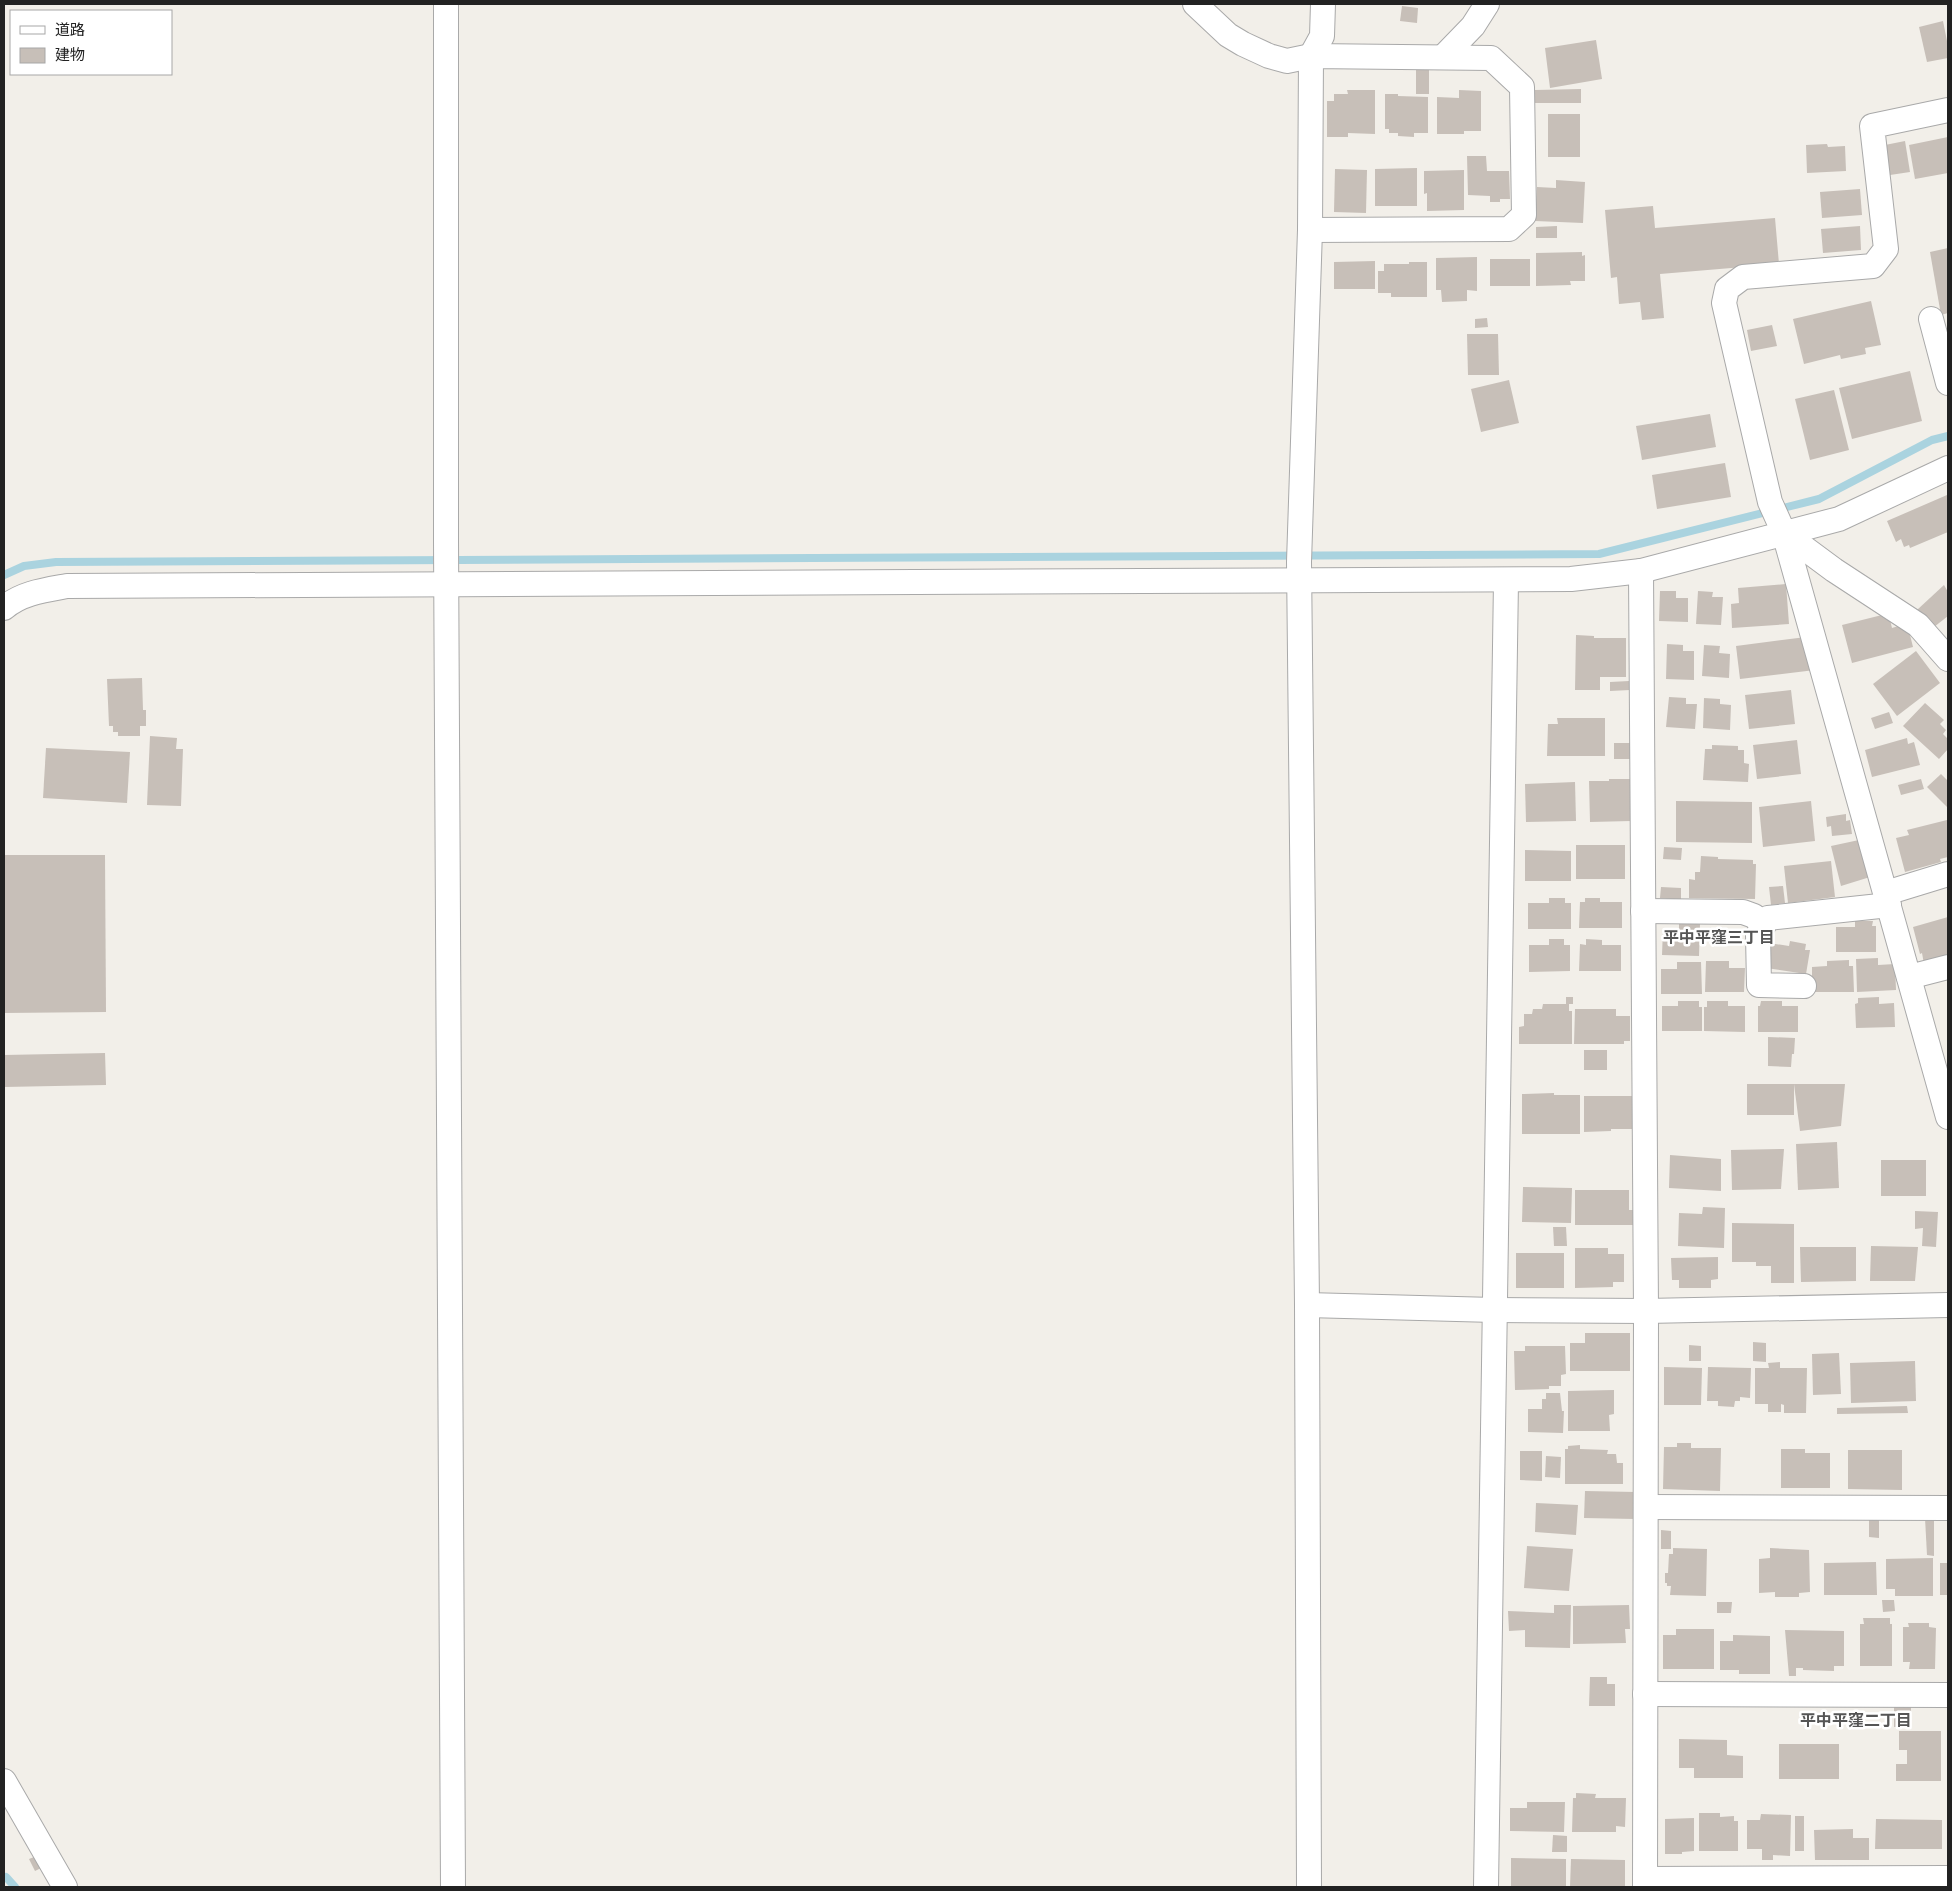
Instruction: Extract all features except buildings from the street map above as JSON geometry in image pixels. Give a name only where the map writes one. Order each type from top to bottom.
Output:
[{"type":"street","points":[[446,4],[446,578],[453,1887]]},
{"type":"street","points":[[1195,4],[1228,35],[1269,56],[1286,61],[1311,56],[1491,58],[1522,87],[1524,215],[1509,230],[1310,230]]},
{"type":"street","points":[[1309,1887],[1307,1305],[1299,562],[1310,230],[1311,56],[1322,36],[1323,4]]},
{"type":"street","points":[[1443,57],[1473,26],[1487,4]]},
{"type":"street","points":[[1948,110],[1872,126],[1886,249],[1873,266],[1743,277],[1727,289],[1724,303],[1770,502],[1784,533],[1948,1117]]},
{"type":"street","points":[[1931,319],[1948,383]]},
{"type":"street","points":[[4,608],[10,603],[37,591],[67,586],[1299,562],[1506,581],[1571,579],[1641,571],[1840,519],[1948,468]]},
{"type":"street","points":[[1784,533],[1834,570],[1918,625],[1948,659]]},
{"type":"street","points":[[1641,571],[1646,1312],[1645,1883],[1948,1878]]},
{"type":"street","points":[[1486,1887],[1506,581]]},
{"type":"street","points":[[1804,986],[1759,985],[1758,935],[1762,925],[1768,918],[1887,899],[1948,874]]},
{"type":"street","points":[[1643,911],[1728,910],[1754,916],[1762,925]]},
{"type":"street","points":[[1909,977],[1948,967]]},
{"type":"street","points":[[1307,1305],[1646,1312],[1948,1305]]},
{"type":"street","points":[[1646,1507],[1948,1508]]},
{"type":"street","points":[[1645,1694],[1948,1695]]},
{"type":"street","points":[[4,1781],[65,1887]]},
{"type":"waterway","points":[[4,575],[24,566],[56,562],[1599,554],[1819,499],[1932,440],[1948,436]]},
{"type":"waterway","points":[[6,1877],[15,1887]]},
{"type":"district","name":"平中平窪三丁目","points":[[1719,936]]},
{"type":"district","name":"平中平窪二丁目","points":[[1856,1719]]}]
